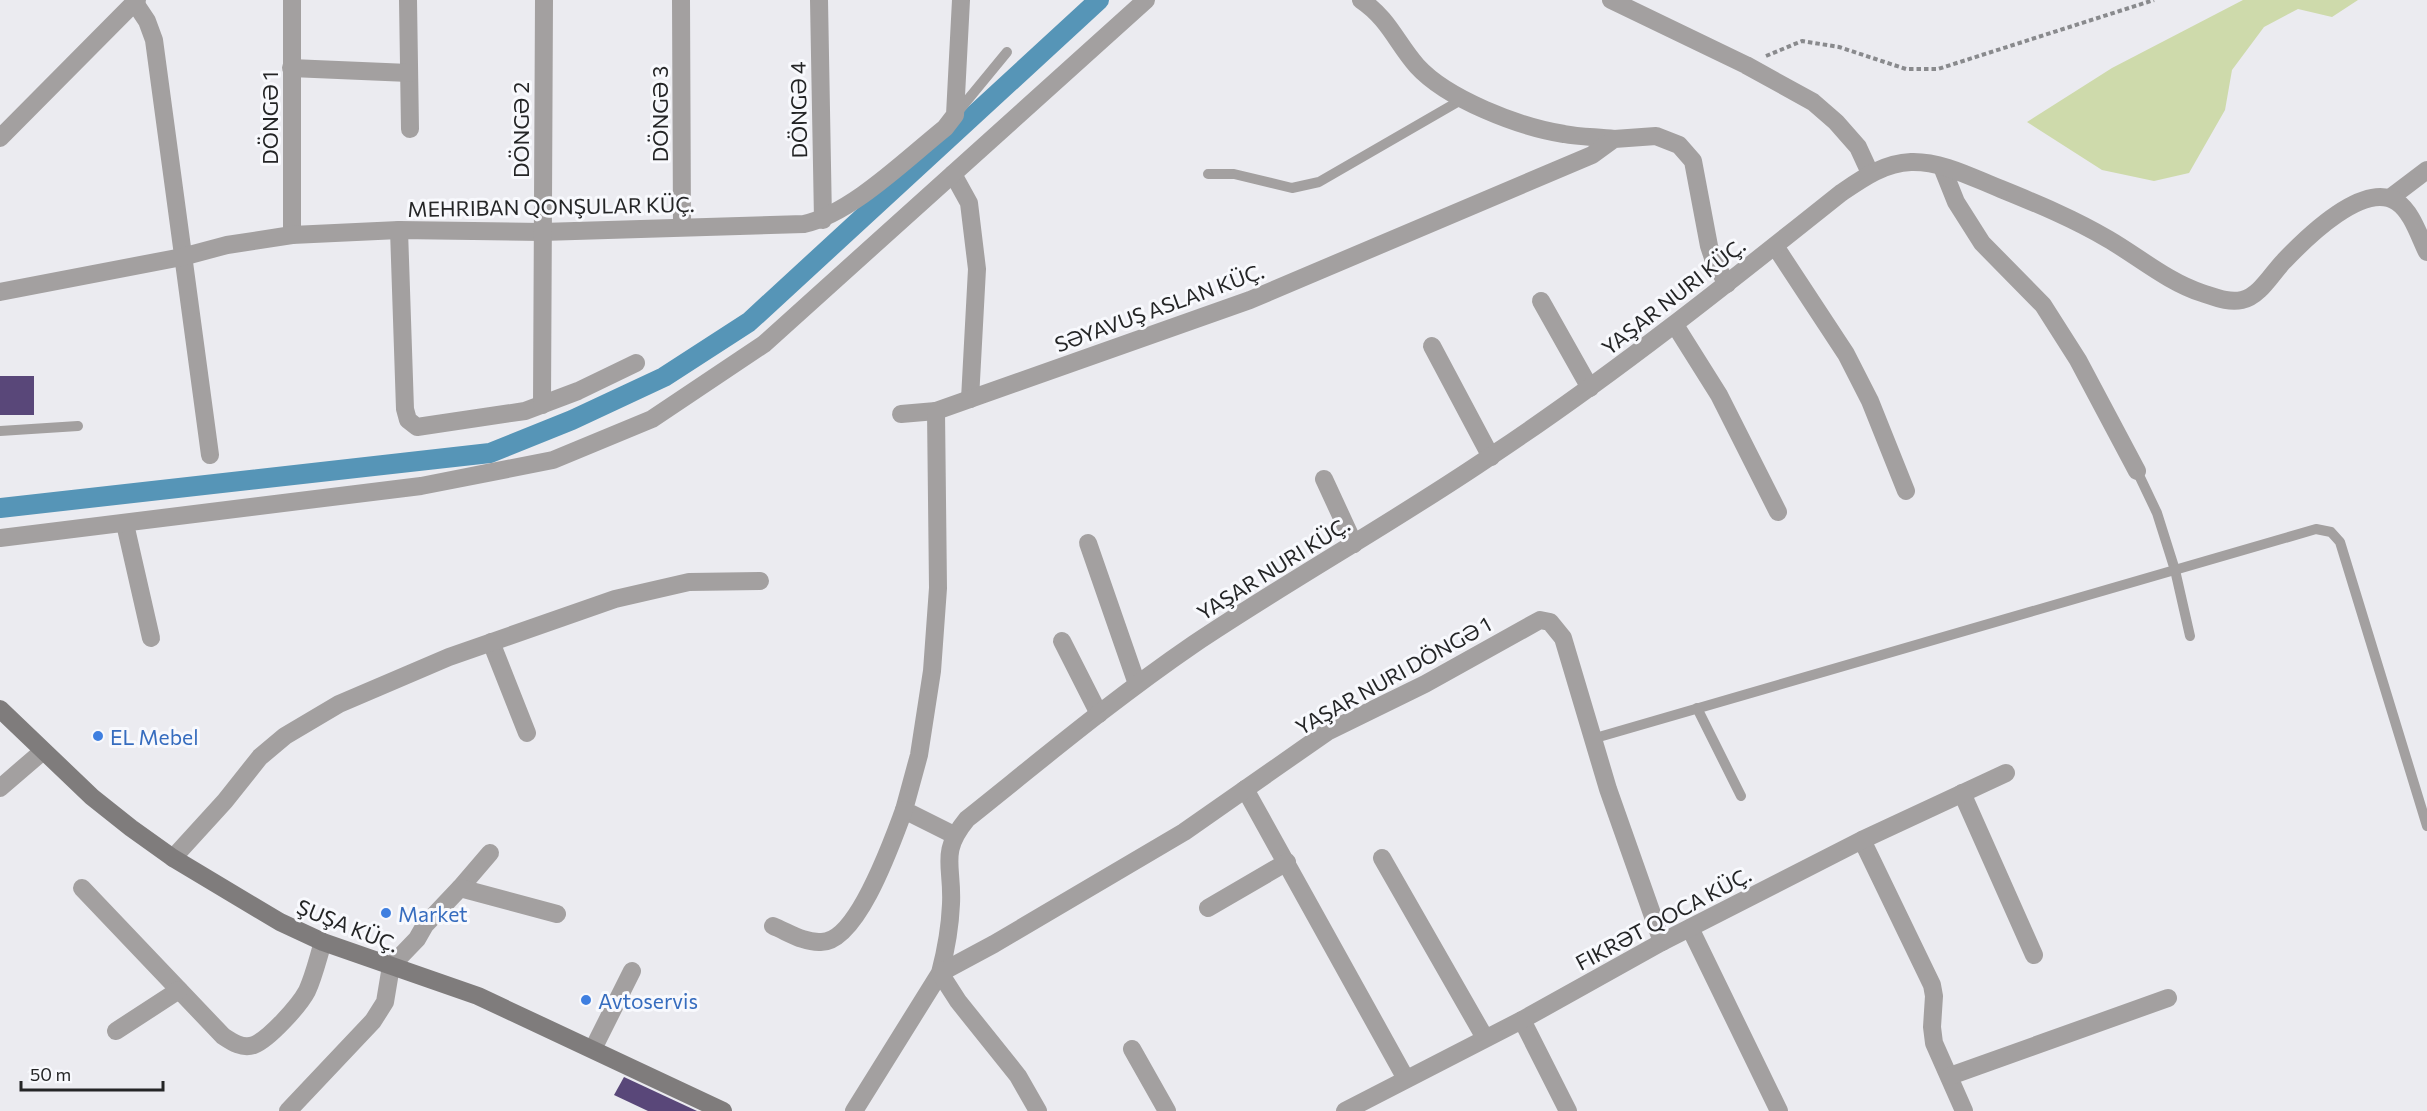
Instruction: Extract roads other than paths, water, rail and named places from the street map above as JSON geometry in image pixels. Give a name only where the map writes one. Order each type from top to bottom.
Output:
[{"type":"street","name":"DÖNGƏ 1","points":[[292,0],[292,235]]},
{"type":"street","points":[[408,0],[410,129]]},
{"type":"street","name":"DÖNGƏ 2","points":[[542,405],[544,0]]},
{"type":"street","name":"DÖNGƏ 3","points":[[681,0],[682,227]]},
{"type":"street","name":"DÖNGƏ 4","points":[[819,0],[823,220]]},
{"type":"street","points":[[955,115],[961,0]]},
{"type":"street","points":[[0,538],[421,486],[553,460],[652,418],[764,344],[1146,0]]},
{"type":"street","points":[[1361,0],[1377,10],[1416,65],[1432,80],[1461,100],[1534,128],[1563,134],[1614,139],[1656,136],[1679,145],[1693,161],[1709,246],[1714,261],[1727,284]]},
{"type":"street","points":[[1611,0],[1746,65],[1813,102],[1836,122],[1857,147],[1870,173],[1910,162],[1941,167],[2067,217],[2197,291],[2230,301],[2244,300],[2258,291],[2285,260],[2341,212],[2359,201],[2379,196],[2390,198],[2407,212],[2427,252]]},
{"type":"street","points":[[0,138],[136,1],[154,40],[210,455]]},
{"type":"street","points":[[291,68],[409,73]]},
{"type":"street","name":"MEHRIBAN QONŞULAR KÜÇ.","points":[[0,292],[182,257],[227,245],[292,235],[399,230],[542,232],[804,225],[823,220],[843,209],[945,128],[955,115]]},
{"type":"street","name":"SƏYAVUŞ ASLAN KÜÇ.","points":[[901,414],[936,411],[1250,300],[1592,155],[1614,139]]},
{"type":"street","points":[[1941,167],[1956,202],[1982,243],[2043,305],[2078,360],[2138,471]]},
{"type":"street","points":[[2390,198],[2427,170]]},
{"type":"street","name":"YAŞAR NURI KÜÇ.","points":[[954,835],[967,819],[1137,684],[1196,643],[1491,457],[1590,388],[1870,173]]},
{"type":"street","points":[[953,174],[969,203],[977,269],[970,399]]},
{"type":"street","points":[[399,230],[405,409],[408,420],[417,427],[525,411],[578,392],[636,363]]},
{"type":"street","points":[[1775,246],[1845,354],[1870,401],[1906,491]]},
{"type":"street","points":[[1541,301],[1590,388]]},
{"type":"street","points":[[1675,325],[1719,395],[1778,512]]},
{"type":"street","points":[[1432,346],[1491,457]]},
{"type":"street","points":[[773,926],[807,940],[822,942],[833,940],[846,928],[878,876],[904,810],[919,754],[932,671],[938,588],[936,411]]},
{"type":"street","points":[[1324,479],[1354,544]]},
{"type":"street","points":[[125,524],[151,638]]},
{"type":"street","points":[[1088,543],[1137,684]]},
{"type":"street","points":[[173,858],[225,801],[260,757],[285,736],[339,704],[449,657],[615,599],[688,582],[760,581]]},
{"type":"street","name":"YAŞAR NURI DÖNGƏ 1","points":[[940,973],[994,944],[1174,838],[1327,732],[1425,684],[1540,620],[1550,622],[1563,638],[1592,739],[1662,942]]},
{"type":"street","points":[[491,642],[527,733]]},
{"type":"street","points":[[1062,642],[1099,714]]},
{"type":"street","name":"ŞUŞA KÜÇ.","points":[[0,709],[92,797],[173,858],[280,922],[323,942],[478,996],[723,1111]]},
{"type":"street","points":[[0,788],[43,751]]},
{"type":"street","name":"FIKRƏT QOCA KÜÇ.","points":[[1345,1111],[1522,1020],[1662,942],[1862,840],[2006,773]]},
{"type":"street","points":[[1245,789],[1406,1079]]},
{"type":"street","points":[[1962,793],[2034,955]]},
{"type":"street","points":[[854,1111],[940,973],[947,949],[952,900],[949,850],[954,835],[904,810]]},
{"type":"street","points":[[1862,840],[1932,985],[1934,1043],[1964,1111]]},
{"type":"street","points":[[288,1111],[374,1020],[385,1002],[391,966],[490,853]]},
{"type":"street","points":[[1382,858],[1485,1038]]},
{"type":"street","points":[[1208,908],[1287,862]]},
{"type":"street","points":[[82,888],[223,1036],[238,1045],[253,1045],[268,1035],[296,1006],[307,991],[323,942]]},
{"type":"street","points":[[460,888],[557,914]]},
{"type":"street","points":[[1690,928],[1779,1111]]},
{"type":"street","points":[[593,1049],[632,971]]},
{"type":"street","points":[[940,973],[958,1001],[1018,1076],[1038,1111]]},
{"type":"street","points":[[116,1031],[179,990]]},
{"type":"street","points":[[1950,1076],[2168,998]]},
{"type":"street","points":[[1522,1020],[1568,1111]]},
{"type":"street","points":[[1132,1048],[1167,1111]]},
{"type":"lane","points":[[955,115],[1007,52]]},
{"type":"lane","points":[[1208,174],[1234,174],[1292,188],[1319,182],[1461,100]]},
{"type":"lane","points":[[0,431],[78,426]]},
{"type":"lane","points":[[2138,471],[2157,513],[2175,570],[2190,636]]},
{"type":"lane","points":[[1592,739],[2316,529],[2331,532],[2340,542],[2427,826]]},
{"type":"lane","points":[[1697,708],[1741,796]]},
{"type":"waterway","points":[[0,508],[490,453],[572,420],[664,377],[749,322],[1099,0]]},
{"type":"place","name":"EL Mebel","points":[[98,736]]},
{"type":"place","name":"Market","points":[[386,913]]},
{"type":"place","name":"Avtoservis","points":[[586,1000]]}]
